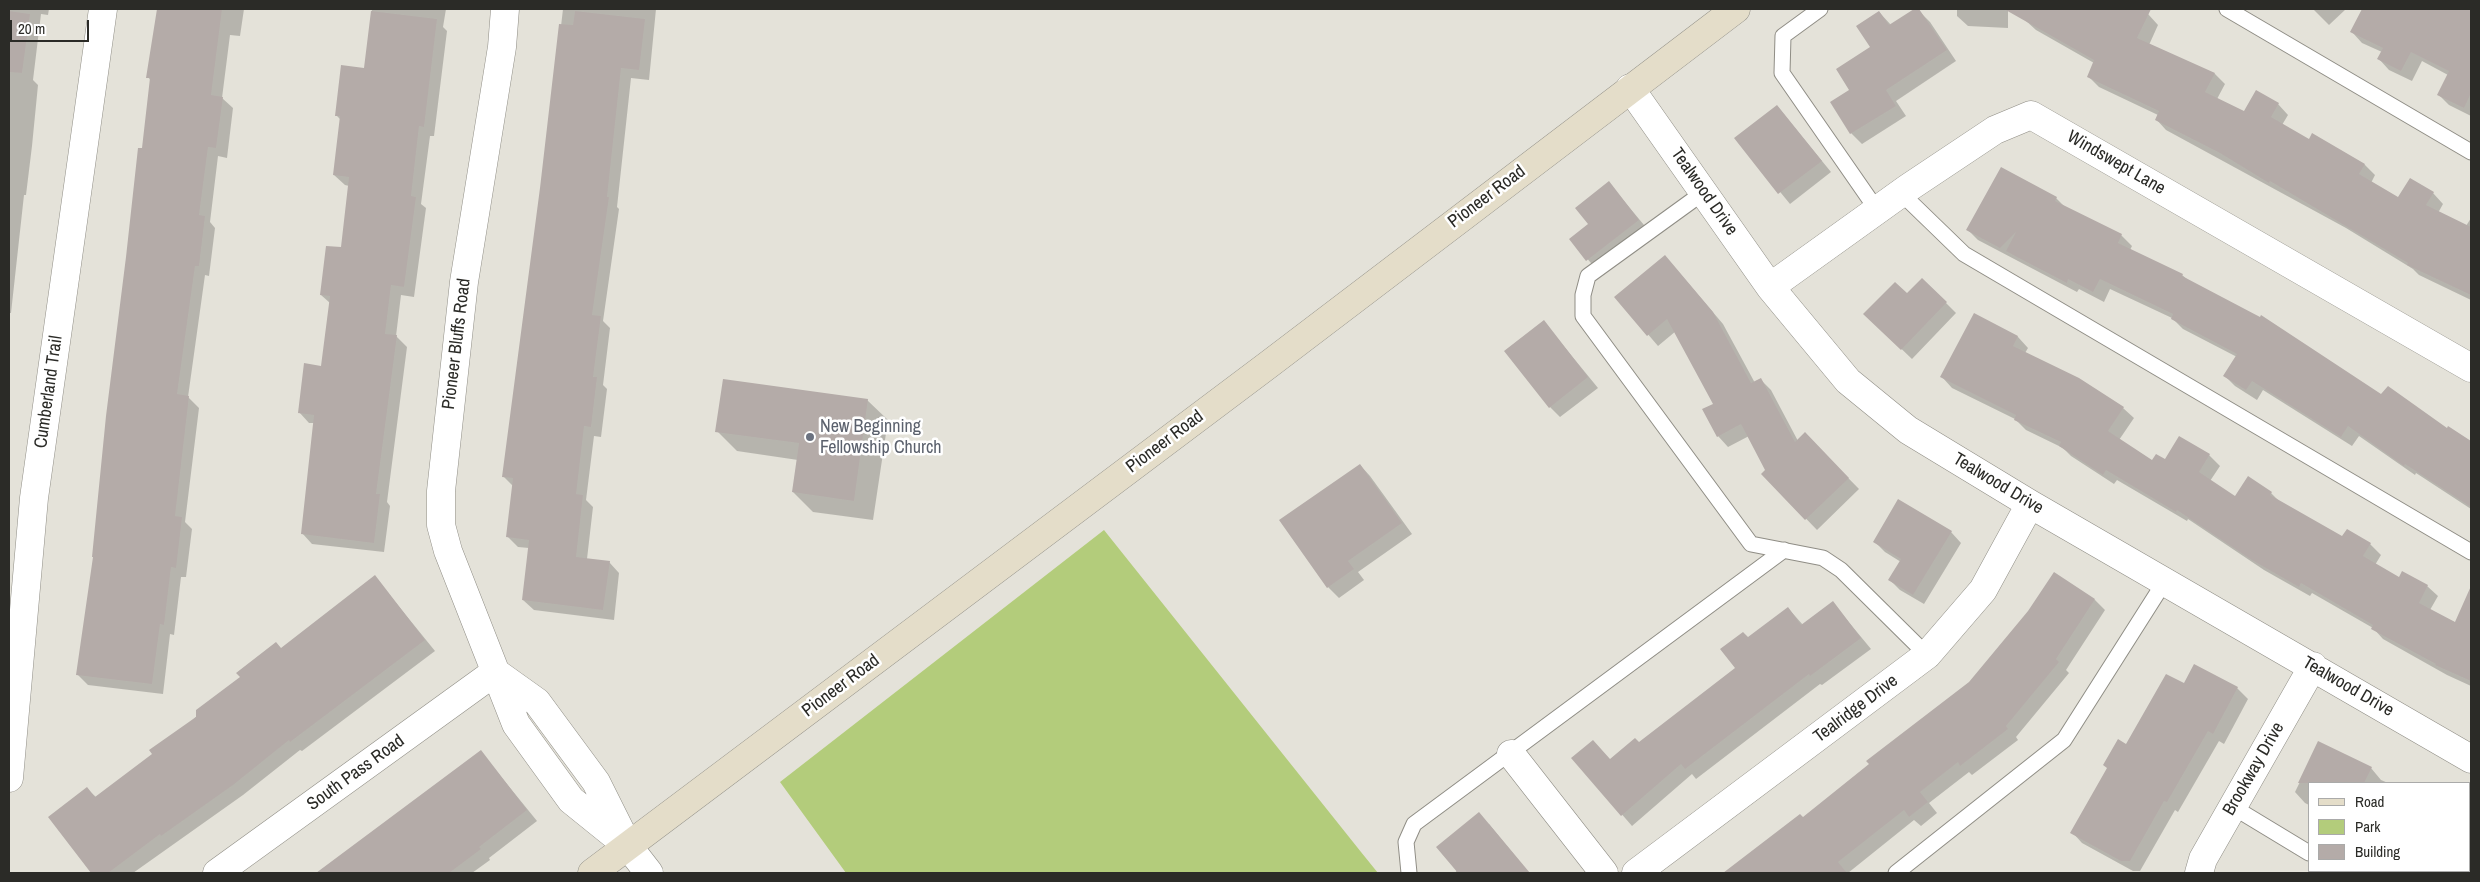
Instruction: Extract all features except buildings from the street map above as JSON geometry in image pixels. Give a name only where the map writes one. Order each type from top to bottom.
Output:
[{"type":"main road","name":"Pioneer Road","points":[[592,873],[1268,365],[1736,9]]},
{"type":"street","name":"Cumberland Trail","points":[[9,778],[34,498],[103,9]]},
{"type":"street","name":"Pioneer Bluffs Road","points":[[505,9],[502,47],[464,282],[441,491],[441,525],[448,551],[516,724],[571,800],[628,846],[649,873]]},
{"type":"street","name":"Tealwood Drive","points":[[1630,88],[1770,287],[1848,382],[1908,430],[2030,504],[2471,759]]},
{"type":"street","name":"Windswept Lane","points":[[1770,287],[1901,193],[1995,130],[2031,116],[2471,368]]},
{"type":"street","name":"Tealridge Drive","points":[[1636,873],[1927,655],[1983,590],[2030,504]]},
{"type":"street","name":"Brookway Drive","points":[[2199,873],[2203,859],[2313,666]]},
{"type":"street","name":"South Pass Road","points":[[217,873],[495,672]]},
{"type":"street","points":[[1511,754],[1604,873]]},
{"type":"lane","points":[[1820,9],[1783,36],[1782,72],[1877,210]]},
{"type":"lane","points":[[2227,9],[2471,152]]},
{"type":"lane","points":[[1704,192],[1588,276],[1582,295],[1583,316],[1751,544],[1823,558],[1841,570],[1927,655]]},
{"type":"lane","points":[[1901,193],[1964,254],[2471,552]]},
{"type":"lane","points":[[1409,873],[1406,842],[1414,824],[1784,550]]},
{"type":"lane","points":[[1896,873],[1912,868],[2064,740],[2165,581]]},
{"type":"lane","points":[[2232,807],[2308,851]]},
{"type":"green space","points":[[1104,530],[1378,873],[846,873],[780,782]]},
{"type":"place","name":"New Beginning Fellowship Church","points":[[810,437]]}]
